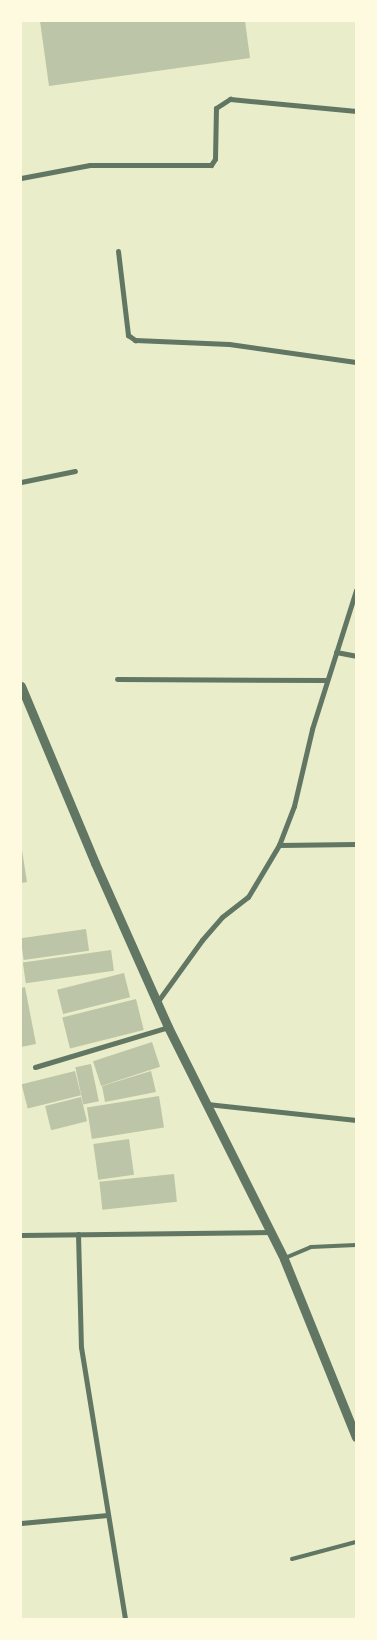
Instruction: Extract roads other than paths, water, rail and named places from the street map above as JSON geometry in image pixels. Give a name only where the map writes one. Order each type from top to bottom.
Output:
[{"type":"street","points":[[21,178],[90,165],[211,165],[215,159],[216,108],[230,99],[356,111]]},
{"type":"street","points":[[118,251],[128,335],[136,340],[229,344],[356,362]]},
{"type":"street","points":[[21,482],[75,470]]},
{"type":"street","points":[[158,1001],[202,940],[222,917],[248,897],[279,845],[294,806],[327,680],[356,590]]},
{"type":"street","points":[[336,652],[356,656]]},
{"type":"street","points":[[117,679],[327,680]]},
{"type":"street","points":[[22,688],[95,863],[168,1027],[272,1232],[356,1437]]},
{"type":"street","points":[[279,845],[356,844]]},
{"type":"street","points":[[35,1067],[168,1027]]},
{"type":"street","points":[[206,1104],[356,1120]]},
{"type":"street","points":[[21,1235],[272,1232]]},
{"type":"street","points":[[78,1234],[81,1347],[125,1619]]},
{"type":"street","points":[[21,1523],[108,1515]]},
{"type":"lane","points":[[284,1259],[311,1248],[356,1245]]},
{"type":"lane","points":[[292,1559],[356,1542]]}]
